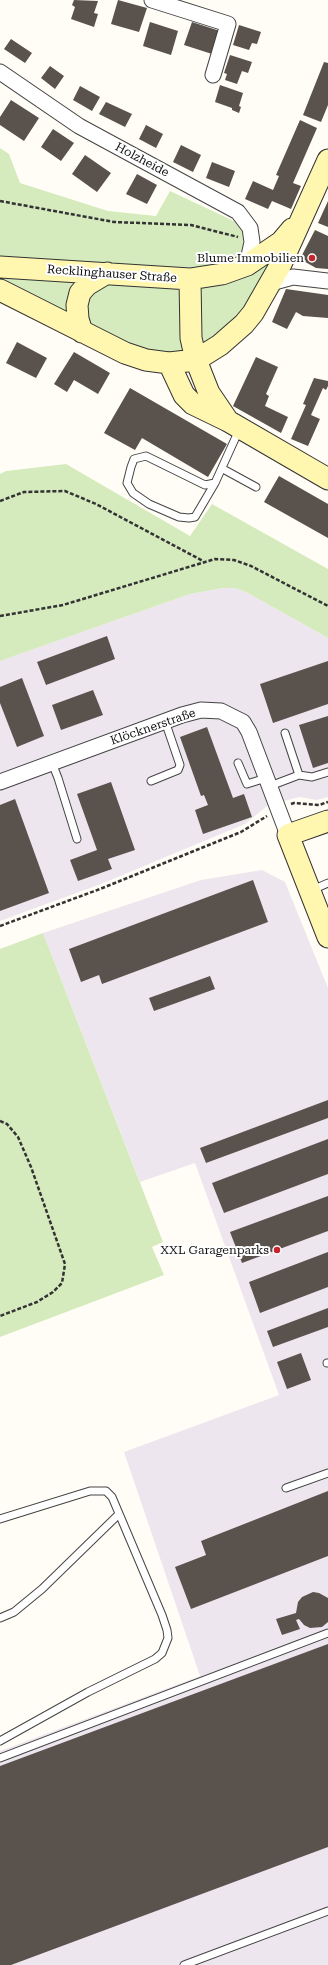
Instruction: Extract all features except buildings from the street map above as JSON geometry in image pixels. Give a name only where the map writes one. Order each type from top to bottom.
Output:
[{"type":"main road","points":[[0,290],[82,332],[146,360],[170,363],[196,360],[220,345],[244,324],[253,313],[271,283],[303,217],[328,160]]},
{"type":"main road","points":[[190,279],[222,274],[247,265],[281,242],[303,217]]},
{"type":"main road","name":"Recklinghauser Straße","points":[[0,267],[190,279],[192,338],[196,360],[209,393],[234,424]]},
{"type":"main road","points":[[82,332],[78,319],[77,305],[80,293],[86,285],[107,273]]},
{"type":"main road","name":"Recklinghauser Straße","points":[[170,363],[184,395],[194,404],[234,424],[328,478]]},
{"type":"main road","points":[[328,821],[288,835],[319,887],[328,937]]},
{"type":"street","points":[[161,2],[228,24],[213,75]]},
{"type":"street","name":"Holzheide","points":[[0,72],[79,126],[238,212],[250,228],[252,242],[247,265]]},
{"type":"street","points":[[271,283],[293,277],[328,281]]},
{"type":"street","name":"Klöcknerstraße","points":[[0,782],[165,721],[201,710],[221,711],[242,722],[249,732],[288,835]]},
{"type":"lane","points":[[215,483],[205,486],[146,456],[134,459],[127,483],[133,493],[149,504],[179,517],[195,517],[215,483],[223,469],[234,424]]},
{"type":"lane","points":[[223,469],[256,487]]},
{"type":"lane","points":[[151,781],[178,770],[180,765],[165,721]]},
{"type":"lane","points":[[285,734],[298,775]]},
{"type":"lane","points":[[52,763],[77,839]]},
{"type":"lane","points":[[238,763],[247,784],[268,782],[298,775],[312,777],[328,772]]},
{"type":"lane","points":[[286,1488],[328,1472]]},
{"type":"lane","points":[[0,1519],[100,1490],[110,1494],[167,1630],[166,1647],[155,1659],[88,1692],[0,1741]]},
{"type":"lane","points":[[0,1618],[14,1612],[42,1589],[119,1514]]},
{"type":"lane","points":[[0,1758],[328,1633]]},
{"type":"lane","points":[[184,1965],[328,1911]]},
{"type":"path","points":[[0,201],[114,222],[191,225],[252,242]]},
{"type":"path","points":[[0,501],[24,492],[65,491],[96,504],[204,562]]},
{"type":"path","points":[[0,616],[63,605],[215,559],[234,560],[251,566],[328,606]]},
{"type":"path","points":[[0,926],[100,889],[241,832],[262,818],[294,803],[319,805],[328,802]]},
{"type":"path","points":[[0,1121],[7,1124],[18,1137],[65,1264],[62,1283],[53,1292],[37,1302],[0,1316]]},
{"type":"shaded area","points":[[223,588],[234,588],[246,592],[328,638],[328,797],[317,800],[299,797],[267,806],[245,824],[101,884],[0,921],[0,661],[190,594]]},
{"type":"shaded area","points":[[262,870],[285,882],[328,988],[328,1965],[0,1965],[0,1751],[200,1676],[124,1452],[279,1395],[195,1163],[140,1182],[43,933],[201,880]]},
{"type":"green space","points":[[0,148],[9,154],[20,183],[108,211],[156,216],[170,191],[236,222],[244,230],[243,245],[271,269],[236,324],[209,345],[173,354],[151,355],[110,336],[50,303],[0,281]]},
{"type":"green space","points":[[66,464],[190,536],[212,504],[328,569],[328,638],[246,592],[234,588],[223,588],[190,594],[0,661],[0,474],[6,471]]},
{"type":"green space","points":[[43,933],[163,1242],[152,1247],[164,1275],[0,1337],[0,949]]},
{"type":"place","name":"Blume Immobilien","points":[[312,258]]},
{"type":"place","name":"XXL Garagenparks","points":[[277,1250]]}]
